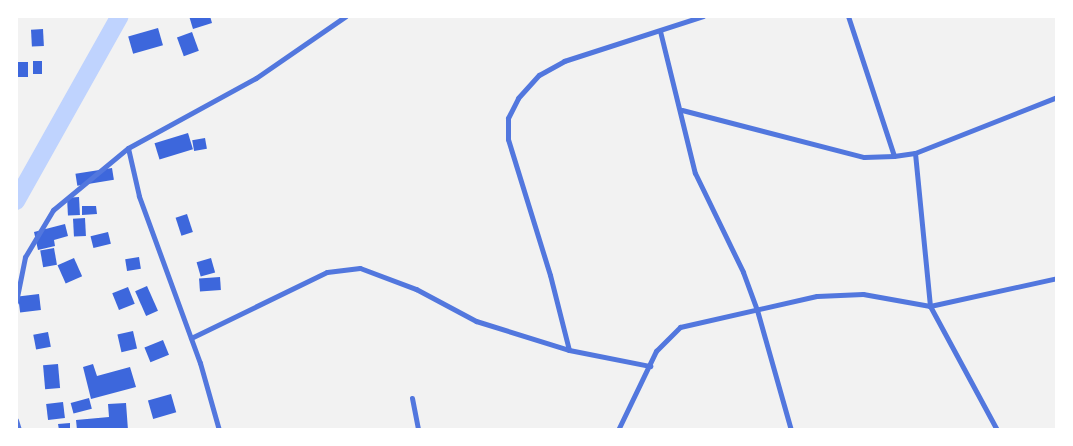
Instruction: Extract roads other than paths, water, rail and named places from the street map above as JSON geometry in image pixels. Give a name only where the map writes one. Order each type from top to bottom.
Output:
[{"type":"street","points":[[16,302],[25,256],[53,210],[128,148],[256,78],[346,16]]},
{"type":"street","points":[[569,350],[550,275],[508,139],[508,118],[518,98],[539,75],[564,61],[703,16]]},
{"type":"street","points":[[848,16],[894,156]]},
{"type":"street","points":[[660,31],[682,110],[695,173],[743,272],[757,310],[791,430]]},
{"type":"street","points":[[682,110],[864,157],[894,156],[915,153],[1057,97]]},
{"type":"street","points":[[128,148],[139,196],[191,338],[218,430]]},
{"type":"street","points":[[915,153],[930,306],[998,430]]},
{"type":"street","points":[[191,338],[328,272],[360,268],[416,289],[476,321],[569,350],[650,366]]},
{"type":"street","points":[[618,430],[656,351],[680,327],[817,296],[863,294],[930,306],[1057,278]]},
{"type":"street","points":[[412,398],[418,430]]},
{"type":"street","points":[[16,420],[19,430]]},
{"type":"waterway","points":[[16,201],[120,16]]}]
